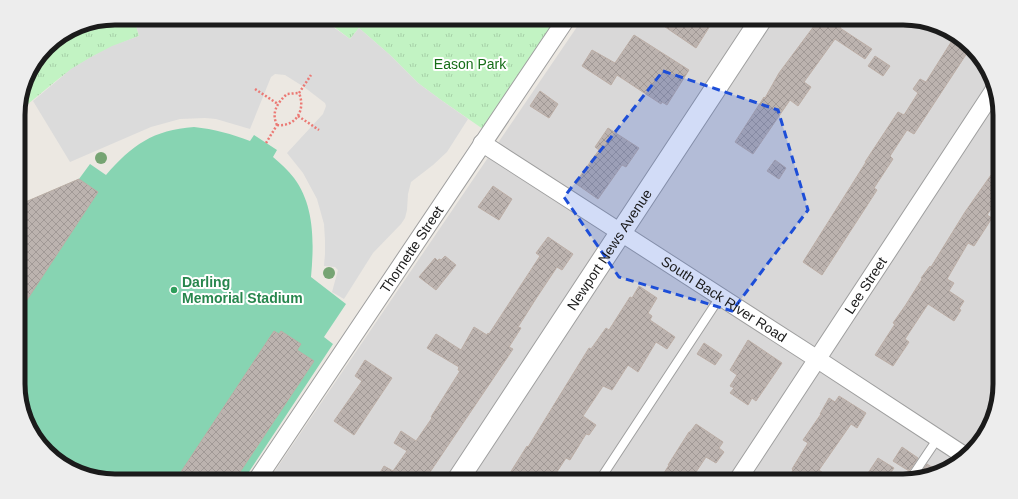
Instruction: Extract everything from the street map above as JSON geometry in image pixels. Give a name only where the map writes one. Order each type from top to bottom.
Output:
[{"type":"street","name":"Thornette Street","points":[[261,474],[562,25]]},
{"type":"street","name":"Newport News Avenue","points":[[463,474],[757,25]]},
{"type":"street","name":"Lee Street","points":[[742,474],[991,95]]},
{"type":"street","name":"South Back River Road","points":[[482,144],[961,453]]},
{"type":"lane","points":[[604,474],[720,297]]},
{"type":"lane","points":[[914,473],[938,438]]},
{"type":"path","points":[[277,126],[289,125],[298,116],[302,105],[299,94],[311,75]]},
{"type":"path","points":[[255,89],[278,104]]},
{"type":"path","points":[[277,126],[274,120],[274,115],[278,104],[287,94],[299,94]]},
{"type":"path","points":[[298,116],[319,130]]},
{"type":"path","points":[[266,143],[277,126]]},
{"type":"highlighted area","points":[[663,71],[778,110],[808,210],[732,311],[619,277],[564,197]]},
{"type":"shaded area","points":[[136,25],[330,25],[350,39],[359,28],[390,55],[418,83],[468,119],[447,152],[411,182],[405,218],[373,253],[344,299],[332,292],[338,270],[335,267],[324,266],[324,224],[317,199],[303,173],[287,153],[323,114],[326,106],[325,103],[304,87],[285,75],[275,74],[271,77],[250,129],[216,119],[180,119],[151,127],[70,162],[33,101],[71,69],[112,46],[139,36]]},
{"type":"shaded area","points":[[578,25],[915,26],[943,34],[953,40],[967,51],[981,70],[990,92],[993,115],[993,390],[988,413],[978,434],[962,452],[943,465],[909,474],[273,474]]},
{"type":"green space","points":[[115,25],[136,25],[139,36],[88,59],[58,79],[26,106],[28,92],[34,75],[47,56],[65,40],[80,32],[92,28]]},
{"type":"green space","name":"Eason Park","points":[[332,25],[552,25],[483,129],[418,83],[390,55],[359,28],[350,39]]},
{"type":"green space","name":"Darling Memorial Stadium","points":[[194,127],[209,129],[250,141],[254,135],[277,150],[273,157],[287,169],[294,178],[306,201],[312,226],[313,252],[311,277],[346,304],[324,337],[333,344],[248,474],[115,474],[92,471],[75,465],[65,459],[47,443],[34,424],[28,407],[25,384],[25,202],[79,179],[90,164],[106,175],[134,147],[155,136]]},
{"type":"building","points":[[662,25],[711,25],[696,48]]},
{"type":"building","points":[[815,25],[842,25],[840,28],[872,49],[865,59],[835,39],[804,82],[811,87],[798,106],[790,100],[753,154],[735,142],[764,97],[765,98],[779,73]]},
{"type":"building","points":[[634,35],[689,70],[667,105],[662,102],[661,104],[617,75],[611,85],[582,66],[592,50],[615,63]]},
{"type":"building","points":[[953,40],[968,52],[914,134],[907,130],[890,156],[893,159],[874,188],[877,190],[822,275],[803,262],[898,112],[904,115],[918,93],[913,89],[920,79],[926,82]]},
{"type":"building","points":[[875,56],[890,66],[883,76],[868,66]]},
{"type":"building","points":[[540,91],[558,104],[549,118],[530,106]]},
{"type":"building","points":[[608,128],[639,148],[626,167],[622,165],[598,199],[575,183],[599,150],[595,147]]},
{"type":"building","points":[[775,160],[786,168],[779,179],[767,171]]},
{"type":"building","points":[[991,175],[993,176],[993,206],[987,215],[992,218],[974,246],[968,243],[947,279],[954,283],[949,291],[964,301],[959,309],[961,310],[954,321],[928,304],[905,339],[909,342],[893,366],[875,355],[895,324],[893,323],[922,279],[921,278],[930,266],[931,267],[965,212]]},
{"type":"building","points":[[79,179],[98,192],[25,303],[25,202]]},
{"type":"building","points":[[493,186],[512,199],[499,220],[478,207]]},
{"type":"building","points":[[548,237],[573,254],[562,270],[557,267],[537,297],[518,327],[521,328],[509,347],[513,349],[429,474],[379,474],[384,466],[393,471],[407,451],[394,443],[401,431],[416,441],[432,418],[431,417],[460,371],[458,370],[459,367],[427,348],[436,334],[461,350],[474,327],[487,335],[488,333],[489,334],[540,256],[536,253]]},
{"type":"building","points":[[445,256],[456,265],[436,290],[419,277],[435,258],[438,261]]},
{"type":"building","points":[[639,286],[657,298],[648,313],[652,316],[650,320],[675,337],[667,349],[656,342],[638,372],[628,365],[612,390],[603,386],[583,416],[596,425],[589,435],[586,434],[570,460],[566,458],[556,474],[509,474],[527,446],[528,447],[589,348],[591,349],[606,328],[609,330],[630,297],[632,298]]},
{"type":"building","points":[[274,331],[279,334],[281,331],[301,344],[297,350],[314,361],[239,474],[180,474]]},
{"type":"building","points":[[748,340],[782,363],[756,401],[752,398],[748,405],[730,393],[734,388],[730,386],[737,375],[730,370]]},
{"type":"building","points":[[704,343],[722,355],[715,365],[697,354]]},
{"type":"building","points":[[365,360],[392,378],[354,435],[334,421],[362,381],[355,376]]},
{"type":"building","points":[[839,396],[866,413],[857,428],[851,424],[819,470],[824,474],[791,474],[793,470],[792,469],[808,443],[803,440],[821,414],[829,398],[835,402]]},
{"type":"building","points":[[696,424],[723,442],[719,448],[724,452],[716,463],[706,457],[695,474],[663,474],[668,465]]},
{"type":"building","points":[[902,447],[918,458],[909,471],[893,461]]},
{"type":"building","points":[[878,458],[894,468],[890,474],[868,473]]},
{"type":"building","points":[[927,464],[934,468],[932,469],[922,472]]},
{"type":"place","name":"Darling Memorial Stadium","points":[[174,290]]}]
